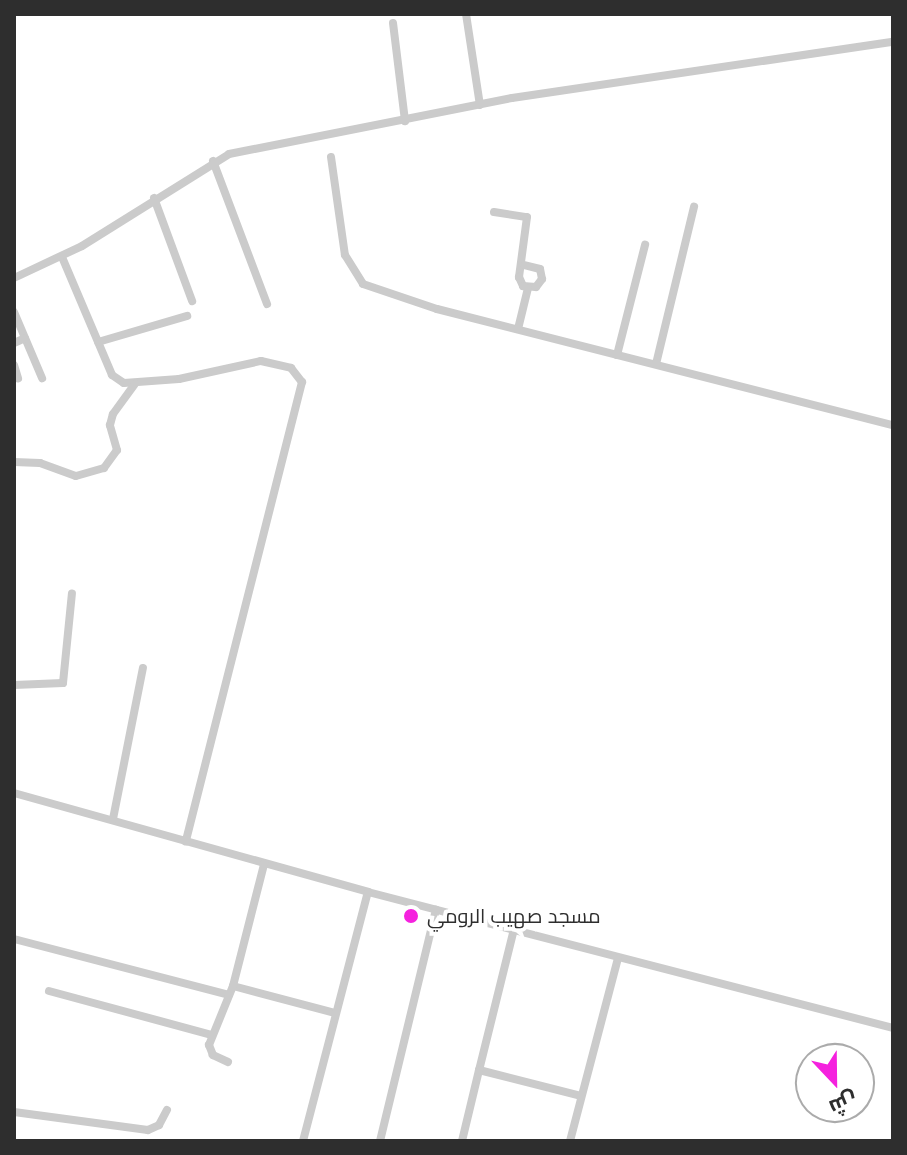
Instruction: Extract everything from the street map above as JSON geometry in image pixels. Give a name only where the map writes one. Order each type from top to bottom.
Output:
[{"type":"street","points":[[466,14],[480,105]]},
{"type":"street","points":[[393,23],[405,121]]},
{"type":"street","points":[[14,278],[62,257],[213,161],[247,149],[480,105],[893,42]]},
{"type":"street","points":[[331,157],[345,255],[363,284],[518,329],[893,425]]},
{"type":"street","points":[[213,161],[267,304]]},
{"type":"street","points":[[154,198],[192,301]]},
{"type":"street","points":[[656,364],[694,207]]},
{"type":"street","points":[[494,212],[527,217],[524,265],[519,277],[528,288]]},
{"type":"street","points":[[617,355],[645,245]]},
{"type":"street","points":[[62,257],[112,375],[135,384],[261,361],[291,368],[302,382],[186,842]]},
{"type":"street","points":[[524,265],[536,265],[542,275],[538,285],[528,288]]},
{"type":"street","points":[[518,329],[528,288]]},
{"type":"street","points":[[14,312],[42,378]]},
{"type":"street","points":[[98,342],[187,316]]},
{"type":"street","points":[[14,343],[25,338]]},
{"type":"street","points":[[14,365],[18,378]]},
{"type":"street","points":[[14,462],[40,463],[76,476],[104,468],[117,450],[110,425],[113,414],[135,384]]},
{"type":"street","points":[[14,685],[63,683],[72,593]]},
{"type":"street","points":[[113,819],[143,668]]},
{"type":"street","points":[[14,793],[368,892],[893,1028]]},
{"type":"street","points":[[228,1062],[211,1053],[212,1035],[231,990],[264,864]]},
{"type":"street","points":[[303,1141],[368,892]]},
{"type":"street","points":[[380,1141],[436,910]]},
{"type":"street","points":[[462,1141],[514,929]]},
{"type":"street","points":[[14,939],[335,1013]]},
{"type":"street","points":[[570,1141],[618,958]]},
{"type":"street","points":[[49,991],[212,1035]]},
{"type":"street","points":[[479,1070],[581,1096]]},
{"type":"street","points":[[14,1112],[148,1130],[159,1125],[167,1110]]},
{"type":"place","name":"مسجد صهيب الرومي","points":[[411,916]]}]
